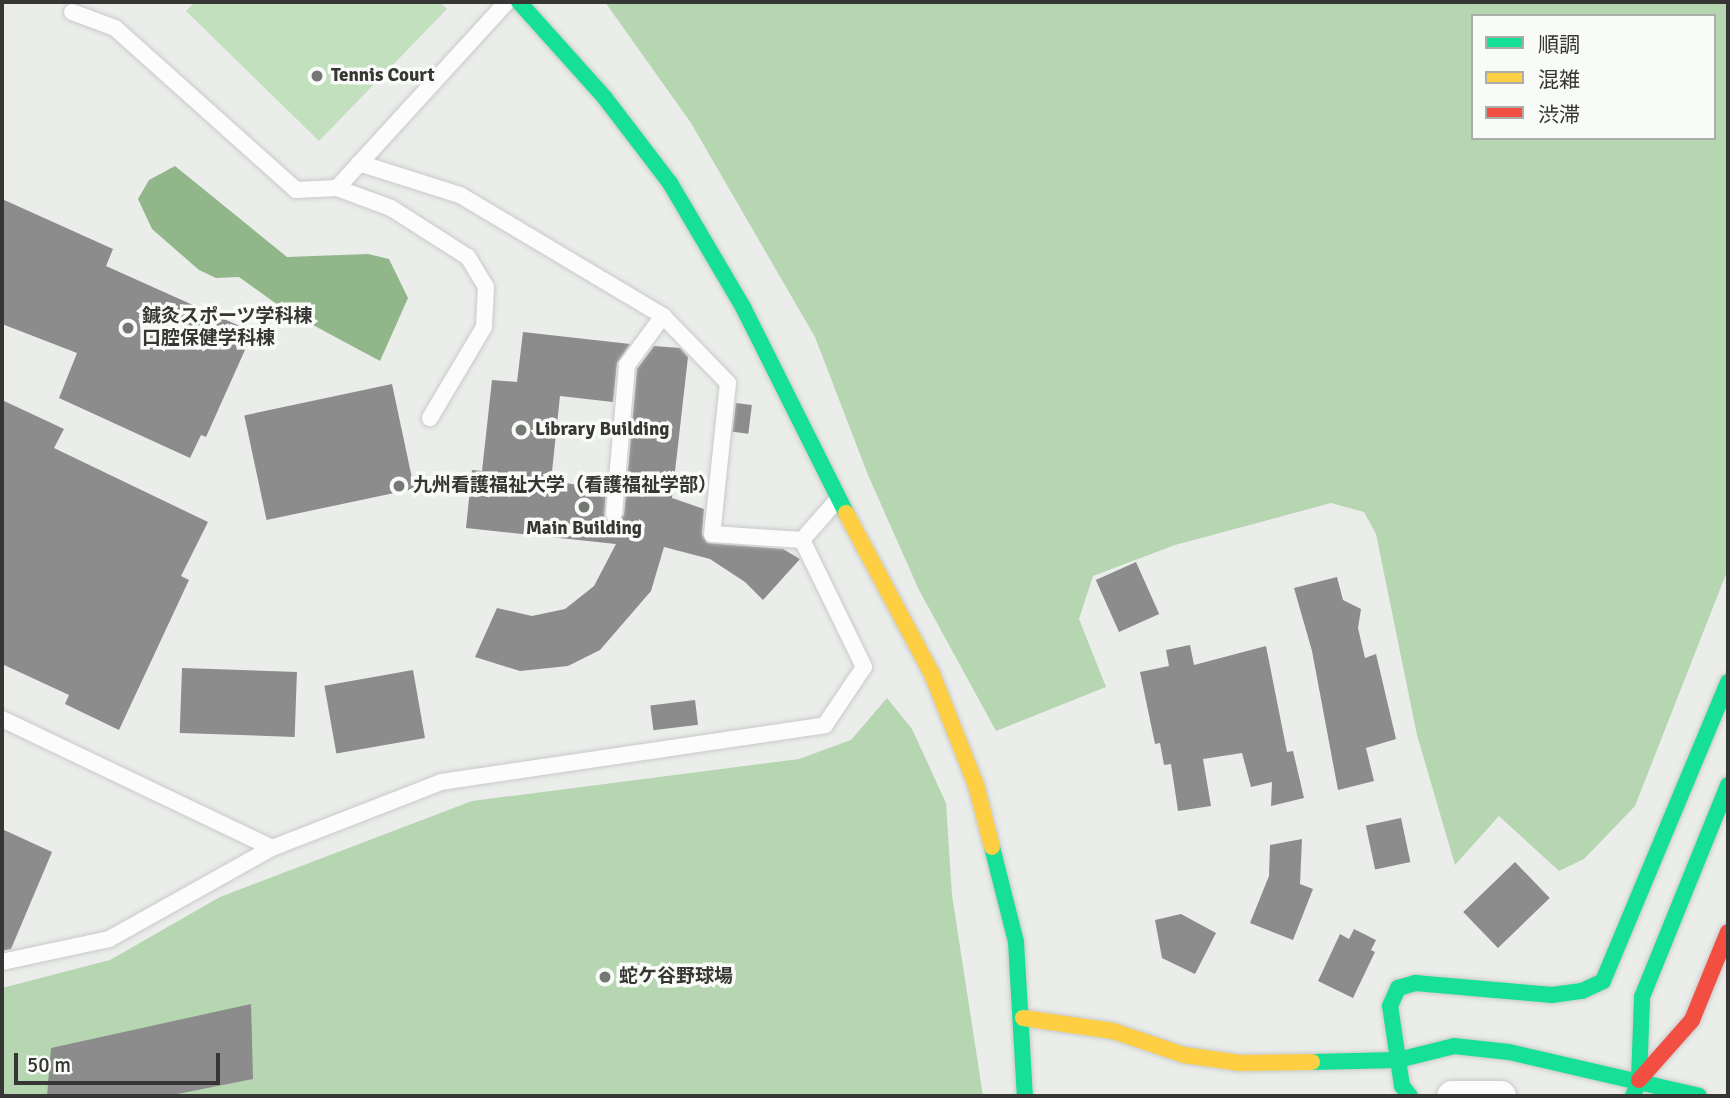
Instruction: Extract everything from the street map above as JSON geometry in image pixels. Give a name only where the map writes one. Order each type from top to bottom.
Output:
[{"type":"main road","points":[[519,2],[605,98],[670,183],[743,307],[838,499],[932,674],[976,785],[1016,942],[1023,1018],[1025,1096]]},
{"type":"main road","points":[[1410,1096],[1402,1086],[1390,1006],[1398,988],[1415,983],[1552,995],[1582,992],[1603,981],[1728,682]]},
{"type":"main road","points":[[1633,1096],[1639,1080],[1643,997],[1728,785]]},
{"type":"main road","points":[[1639,1080],[1692,1020],[1728,932]]},
{"type":"main road","points":[[1023,1018],[1113,1031],[1184,1055],[1240,1063],[1398,1060],[1454,1046],[1509,1052],[1699,1096]]},
{"type":"street","points":[[1452,1096],[1501,1096]]},
{"type":"lane","points":[[337,188],[507,2]]},
{"type":"lane","points":[[72,12],[115,28],[296,190],[337,188],[391,208],[468,257],[486,287],[484,327],[430,418]]},
{"type":"lane","points":[[359,163],[460,195],[663,316],[728,383],[712,534],[802,540]]},
{"type":"lane","points":[[614,514],[627,365],[663,316]]},
{"type":"lane","points":[[802,540],[838,499]]},
{"type":"lane","points":[[2,962],[109,939],[272,848],[441,782],[825,725],[864,667],[802,540]]},
{"type":"lane","points":[[2,719],[272,848]]},
{"type":"shaded area","name":"Tennis Court","points":[[195,2],[440,2],[447,9],[319,141],[186,11]]},
{"type":"shaded area","points":[[605,2],[1728,2],[1728,569],[1635,806],[1584,859],[1559,871],[1499,816],[1455,865],[1417,735],[1376,534],[1364,512],[1331,503],[1175,545],[1093,576],[1079,619],[1106,687],[996,731],[919,590],[868,475],[815,337],[691,123]]},
{"type":"shaded area","points":[[175,166],[287,257],[368,254],[389,259],[408,298],[380,361],[285,310],[239,277],[216,278],[199,270],[152,229],[138,199],[149,180]]},
{"type":"shaded area","points":[[887,698],[912,729],[946,803],[952,895],[983,1096],[2,1096],[2,988],[110,960],[220,897],[472,801],[799,759],[851,740]]},
{"type":"building","name":"鍼灸スポーツ学科棟 口腔保健学科棟","points":[[2,199],[113,249],[106,266],[253,332],[206,437],[201,435],[190,458],[59,398],[77,353],[2,324]]},
{"type":"building","name":"Main Building","points":[[523,332],[630,344],[617,363],[613,402],[560,396],[551,481],[606,489],[604,518],[612,524],[624,515],[637,369],[654,346],[680,348],[688,357],[672,498],[704,509],[702,534],[707,543],[783,549],[800,559],[763,600],[745,582],[710,559],[664,547],[651,591],[600,650],[568,666],[520,671],[475,657],[497,608],[532,616],[565,609],[594,586],[616,544],[466,528],[472,470],[482,471],[492,380],[517,382]]},
{"type":"building","points":[[392,384],[414,489],[267,520],[244,415]]},
{"type":"building","points":[[2,400],[64,429],[54,448],[208,522],[181,576],[189,580],[119,730],[65,704],[69,695],[2,664]]},
{"type":"building","points":[[736,403],[752,405],[748,434],[732,432]]},
{"type":"building","points":[[1136,562],[1159,614],[1119,632],[1096,580]]},
{"type":"building","points":[[1337,577],[1343,600],[1361,609],[1358,628],[1365,658],[1376,654],[1396,739],[1366,748],[1374,781],[1338,790],[1312,651],[1294,588]]},
{"type":"building","points":[[1190,645],[1194,665],[1266,646],[1287,752],[1293,751],[1304,798],[1271,806],[1272,782],[1251,787],[1242,753],[1203,759],[1211,806],[1178,811],[1171,764],[1164,765],[1160,743],[1155,744],[1140,672],[1169,666],[1166,650]]},
{"type":"building","points":[[182,668],[297,672],[295,737],[180,733]]},
{"type":"building","points":[[413,670],[425,738],[336,754],[324,686]]},
{"type":"building","points":[[695,700],[698,725],[653,730],[650,705]]},
{"type":"building","points":[[1401,818],[1410,862],[1375,870],[1366,825]]},
{"type":"building","points":[[2,829],[52,852],[11,949],[2,951]]},
{"type":"building","points":[[1302,839],[1300,884],[1313,889],[1293,940],[1250,923],[1269,876],[1270,845]]},
{"type":"building","points":[[1515,862],[1550,898],[1498,948],[1463,912]]},
{"type":"building","points":[[1181,914],[1216,933],[1195,974],[1162,958],[1155,920]]},
{"type":"building","points":[[1354,929],[1376,940],[1371,950],[1375,952],[1353,998],[1318,981],[1340,934],[1349,939]]},
{"type":"building","points":[[251,1004],[253,1079],[167,1096],[47,1096],[51,1048]]},
{"type":"traffic: fast","points":[[519,2],[605,98],[670,183],[743,307],[846,513]]},
{"type":"traffic: fast","points":[[1410,1096],[1402,1086],[1390,1006],[1398,988],[1415,983],[1552,995],[1582,991],[1603,981],[1728,682]]},
{"type":"traffic: fast","points":[[1633,1096],[1639,1080],[1642,997],[1728,785]]},
{"type":"traffic: fast","points":[[992,847],[1016,942],[1025,1096]]},
{"type":"traffic: fast","points":[[1312,1062],[1398,1060],[1454,1046],[1509,1052],[1699,1096]]},
{"type":"traffic: slow","points":[[846,513],[932,674],[976,785],[992,847]]},
{"type":"traffic: slow","points":[[1023,1018],[1113,1031],[1184,1055],[1240,1063],[1312,1062]]},
{"type":"traffic: jam","points":[[1639,1080],[1692,1020],[1728,932]]},
{"type":"place","name":"Tennis Court","points":[[317,76]]},
{"type":"place","name":"鍼灸スポーツ学科棟 口腔保健学科棟","points":[[128,328]]},
{"type":"place","name":"Library Building","points":[[521,430]]},
{"type":"place","name":"九州看護福祉大学（看護福祉学部）","points":[[399,486]]},
{"type":"place","name":"Main Building","points":[[584,507]]},
{"type":"place","name":"蛇ケ谷野球場","points":[[605,977]]}]
